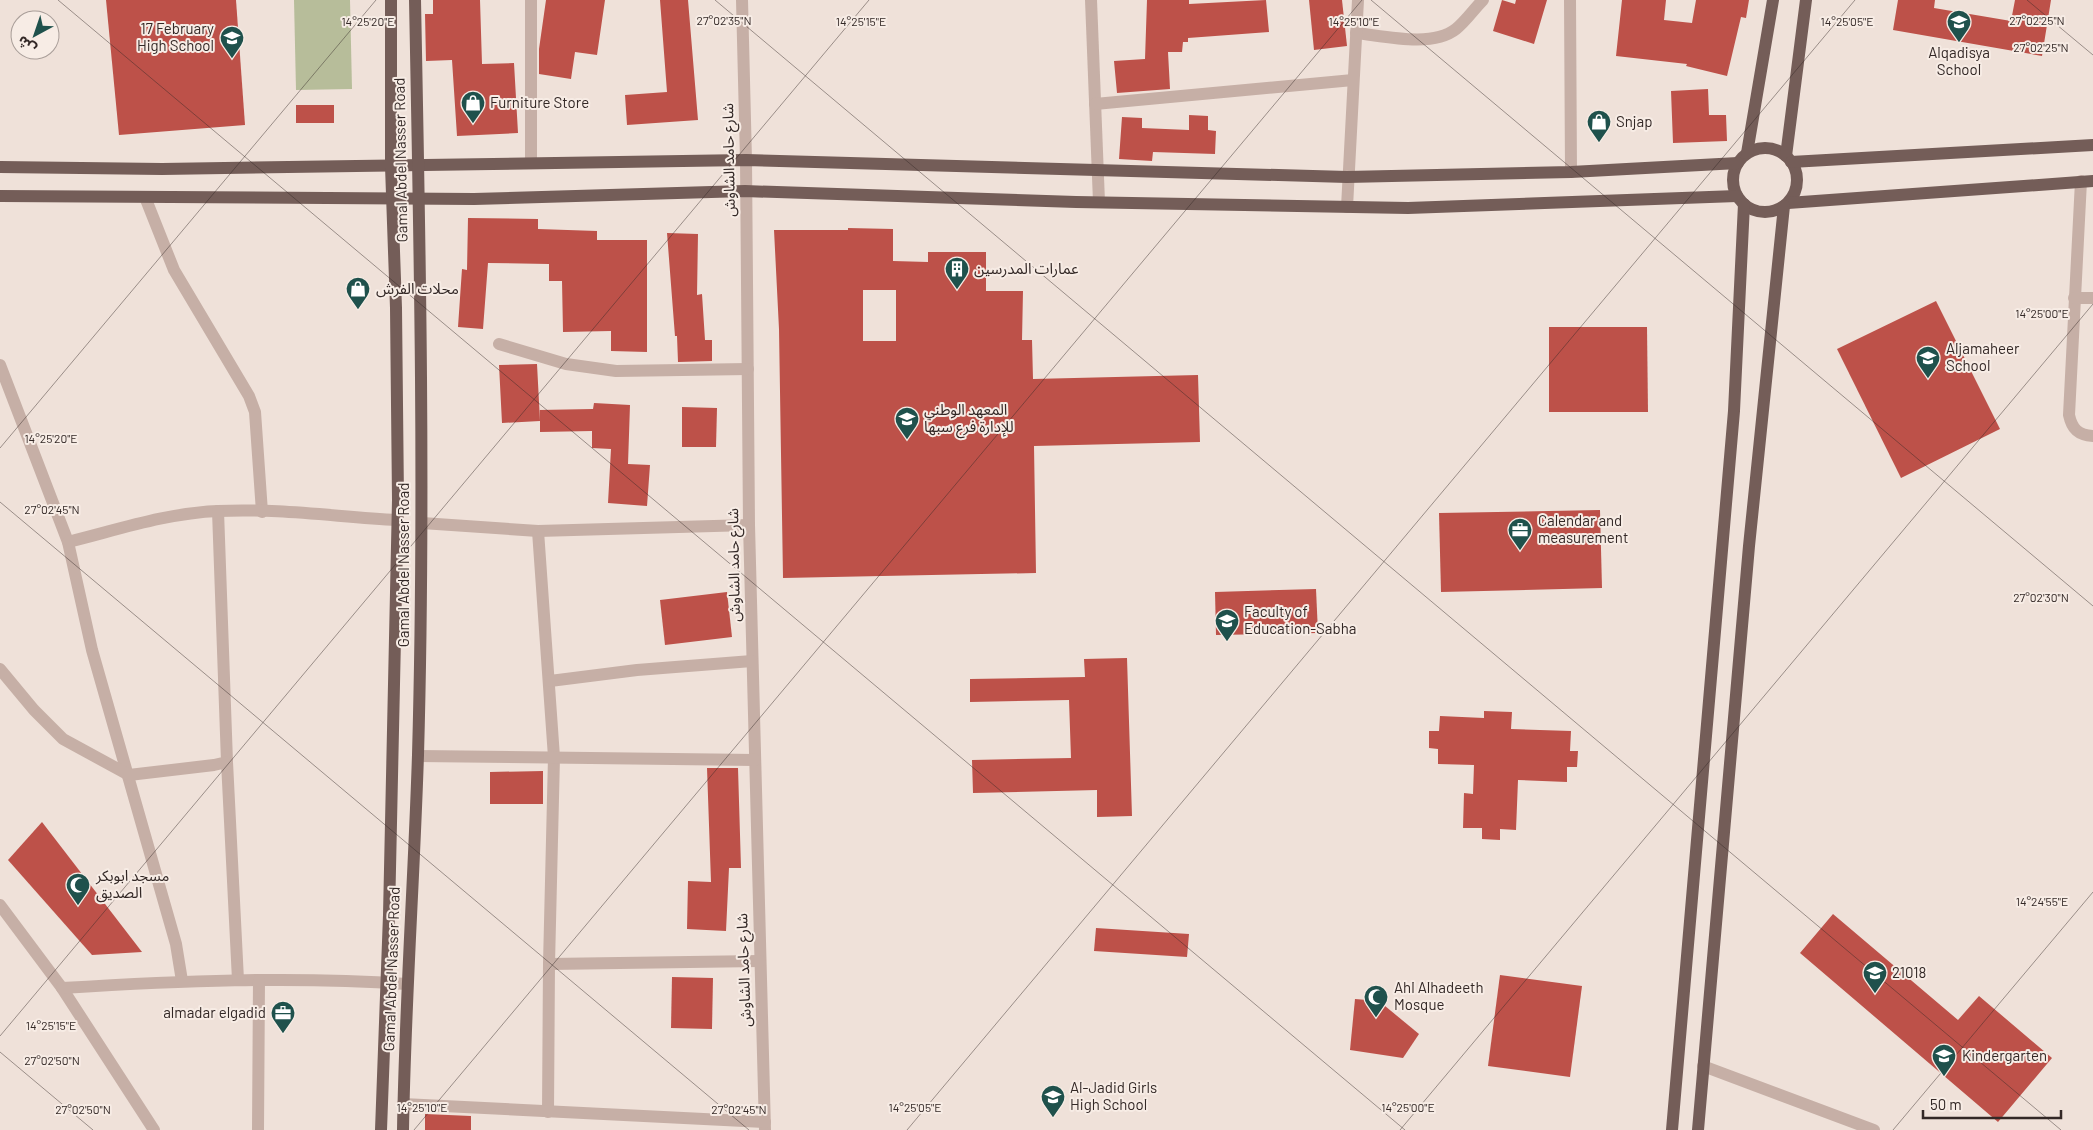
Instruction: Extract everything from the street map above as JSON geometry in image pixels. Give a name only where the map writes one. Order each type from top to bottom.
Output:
[{"type":"main road","name":"Gamal Abdel Nasser Road","points":[[381,1130],[389,915],[397,520],[396,308],[391,166],[391,0]]},
{"type":"main road","name":"Gamal Abdel Nasser Road","points":[[402,1130],[418,756],[422,523],[415,0]]},
{"type":"main road","points":[[1747,153],[1772,0]]},
{"type":"main road","points":[[1789,159],[1806,0]]},
{"type":"main road","points":[[1789,159],[2093,145]]},
{"type":"main road","points":[[0,196],[419,199],[746,190],[1099,202],[1408,208],[1741,200],[1754,210],[1764,212],[1774,211],[1786,204],[1794,194],[1797,183],[1796,172],[1789,159],[1777,150],[1767,148],[1756,149],[1747,153],[1738,162],[1733,179],[1741,200],[1734,411],[1672,1130]]},
{"type":"main road","points":[[0,167],[418,166],[746,160],[1347,177],[1572,172],[1738,162]]},
{"type":"main road","points":[[1786,204],[2087,181]]},
{"type":"main road","points":[[1698,1130],[1750,546],[1786,204]]},
{"type":"street","points":[[530,163],[531,0]]},
{"type":"street","name":"شارع حامد الشاوش","points":[[742,0],[746,160],[748,525],[765,1126]]},
{"type":"street","points":[[1091,0],[1099,202]]},
{"type":"street","points":[[1347,207],[1347,177],[1358,0]]},
{"type":"street","points":[[1356,33],[1418,39],[1440,38],[1455,29],[1483,0]]},
{"type":"street","points":[[1570,0],[1572,172]]},
{"type":"street","points":[[1094,104],[1353,80]]},
{"type":"street","points":[[2087,181],[2074,298],[2069,415],[2071,426],[2079,433],[2093,436]]},
{"type":"street","points":[[146,197],[174,270],[249,396],[255,412],[262,512]]},
{"type":"street","points":[[2074,298],[2093,298]]},
{"type":"street","points":[[499,344],[566,364],[616,372],[748,370]]},
{"type":"street","points":[[0,365],[68,542],[92,650],[176,944],[182,981]]},
{"type":"street","points":[[218,511],[227,762],[238,980]]},
{"type":"street","points":[[68,542],[180,515],[218,511],[293,512],[397,520]]},
{"type":"street","points":[[422,523],[538,531],[748,525]]},
{"type":"street","points":[[538,531],[554,757],[549,964],[548,1112]]},
{"type":"street","points":[[550,681],[637,670],[752,661]]},
{"type":"street","points":[[0,669],[34,710],[63,739],[129,775],[227,762]]},
{"type":"street","points":[[418,756],[755,760]]},
{"type":"street","points":[[0,905],[62,988],[154,1130]]},
{"type":"street","points":[[549,964],[760,961]]},
{"type":"street","points":[[62,988],[182,981],[238,980],[386,982],[407,984]]},
{"type":"street","points":[[258,1130],[259,980]]},
{"type":"street","points":[[1703,1066],[1874,1130]]},
{"type":"street","points":[[403,1104],[765,1126]]},
{"type":"green space","points":[[294,0],[350,0],[352,89],[296,90]]},
{"type":"building","points":[[106,0],[236,0],[245,125],[119,135]]},
{"type":"building","points":[[433,0],[480,0],[482,64],[514,63],[518,133],[457,136],[452,60],[426,61],[425,14],[433,14]]},
{"type":"building","points":[[546,0],[605,0],[597,55],[575,52],[571,79],[539,74],[539,49]]},
{"type":"building","points":[[660,0],[688,0],[698,120],[627,125],[625,95],[667,92]]},
{"type":"building","points":[[1147,0],[1189,0],[1189,4],[1266,0],[1269,32],[1188,38],[1188,42],[1183,42],[1182,52],[1168,52],[1170,89],[1117,93],[1114,61],[1145,59]]},
{"type":"building","points":[[1309,0],[1342,0],[1347,46],[1314,50]]},
{"type":"building","points":[[1502,0],[1515,4],[1516,0],[1547,0],[1534,44],[1493,31]]},
{"type":"building","points":[[1622,0],[1666,0],[1664,20],[1692,23],[1696,0],[1749,0],[1746,18],[1741,17],[1727,76],[1686,66],[1687,64],[1616,56]]},
{"type":"building","points":[[1898,0],[1935,0],[1934,8],[2011,21],[2015,0],[2051,0],[2042,56],[1893,30]]},
{"type":"building","points":[[1708,89],[1709,115],[1726,115],[1727,141],[1673,143],[1671,91]]},
{"type":"building","points":[[296,105],[334,105],[334,123],[296,123]]},
{"type":"building","points":[[1189,115],[1208,116],[1208,130],[1216,131],[1215,154],[1153,152],[1152,161],[1119,159],[1122,117],[1142,118],[1142,128],[1189,130]]},
{"type":"building","points":[[468,218],[538,219],[538,229],[597,231],[597,240],[647,240],[647,352],[611,351],[611,331],[563,332],[562,281],[549,281],[549,264],[488,263],[483,329],[458,327],[462,269],[467,270]]},
{"type":"building","name":"المعهد الوطني للإدارة فرع سبها","points":[[848,228],[893,229],[893,261],[928,262],[928,252],[986,252],[986,291],[1023,291],[1022,340],[1032,340],[1033,379],[1198,375],[1200,442],[1034,446],[1036,573],[783,578],[779,329],[774,230],[848,230]],"holes":[[[863,290],[896,290],[896,341],[863,341]]]},
{"type":"building","points":[[667,233],[698,234],[697,295],[702,294],[705,340],[712,340],[712,361],[678,362]]},
{"type":"building","points":[[1936,301],[2000,429],[1901,478],[1837,349]]},
{"type":"building","points":[[1549,327],[1647,327],[1648,412],[1549,412]]},
{"type":"building","points":[[537,364],[539,410],[593,409],[594,403],[630,405],[628,464],[650,465],[647,506],[608,503],[611,449],[592,448],[592,431],[540,432],[540,421],[502,423],[499,365]]},
{"type":"building","points":[[682,407],[717,408],[716,447],[682,447]]},
{"type":"building","name":"Calendar and measurement","points":[[1600,510],[1602,588],[1441,592],[1439,513]]},
{"type":"building","points":[[1316,589],[1318,633],[1216,635],[1215,592]]},
{"type":"building","points":[[727,592],[732,637],[665,645],[660,600]]},
{"type":"building","points":[[1127,658],[1132,816],[1097,817],[1097,790],[973,793],[972,760],[1071,758],[1069,700],[970,702],[970,679],[1085,677],[1084,659]]},
{"type":"building","points":[[1484,711],[1512,712],[1511,729],[1571,731],[1570,751],[1578,751],[1577,767],[1567,767],[1567,782],[1518,780],[1516,830],[1500,829],[1500,840],[1482,839],[1482,828],[1463,828],[1464,793],[1473,794],[1474,765],[1438,764],[1438,749],[1429,748],[1429,731],[1439,731],[1440,716],[1484,718]]},
{"type":"building","points":[[707,768],[738,768],[741,868],[729,868],[726,931],[687,929],[688,881],[711,882]]},
{"type":"building","points":[[543,771],[543,804],[490,804],[490,772]]},
{"type":"building","name":"مسجد ابوبكر الصديق","points":[[42,822],[142,952],[92,955],[8,860]]},
{"type":"building","points":[[1833,914],[1958,1020],[1979,996],[2052,1058],[1998,1122],[1800,953]]},
{"type":"building","points":[[1096,928],[1189,934],[1187,957],[1094,951]]},
{"type":"building","points":[[1500,975],[1582,986],[1570,1077],[1488,1066]]},
{"type":"building","points":[[672,977],[713,978],[712,1029],[671,1028]]},
{"type":"building","name":"Ahl Alhadeeth Mosque","points":[[1355,999],[1379,1001],[1419,1034],[1403,1058],[1350,1050]]},
{"type":"building","points":[[425,1114],[471,1116],[471,1130],[425,1130]]},
{"type":"place","name":"Alqadisya School","points":[[1959,43]]},
{"type":"place","name":"17 February High School","points":[[232,59]]},
{"type":"place","name":"Furniture Store","points":[[473,124]]},
{"type":"place","name":"Snjap","points":[[1599,143]]},
{"type":"place","name":"عمارات المدرسين","points":[[957,290]]},
{"type":"place","name":"محلات الفرش","points":[[358,310]]},
{"type":"place","name":"Aljamaheer School","points":[[1928,379]]},
{"type":"place","name":"المعهد الوطني للإدارة فرع سبها","points":[[907,440]]},
{"type":"place","name":"Calendar and measurement","points":[[1520,551]]},
{"type":"place","name":"Faculty of Education-Sabha","points":[[1227,642]]},
{"type":"place","name":"مسجد ابوبكر الصديق","points":[[78,906]]},
{"type":"place","name":"21018","points":[[1875,994]]},
{"type":"place","name":"Ahl Alhadeeth Mosque","points":[[1376,1018]]},
{"type":"place","name":"almadar elgadid","points":[[283,1034]]},
{"type":"place","name":"Kindergarten","points":[[1944,1077]]},
{"type":"place","name":"Al-Jadid Girls High School","points":[[1053,1118]]}]
